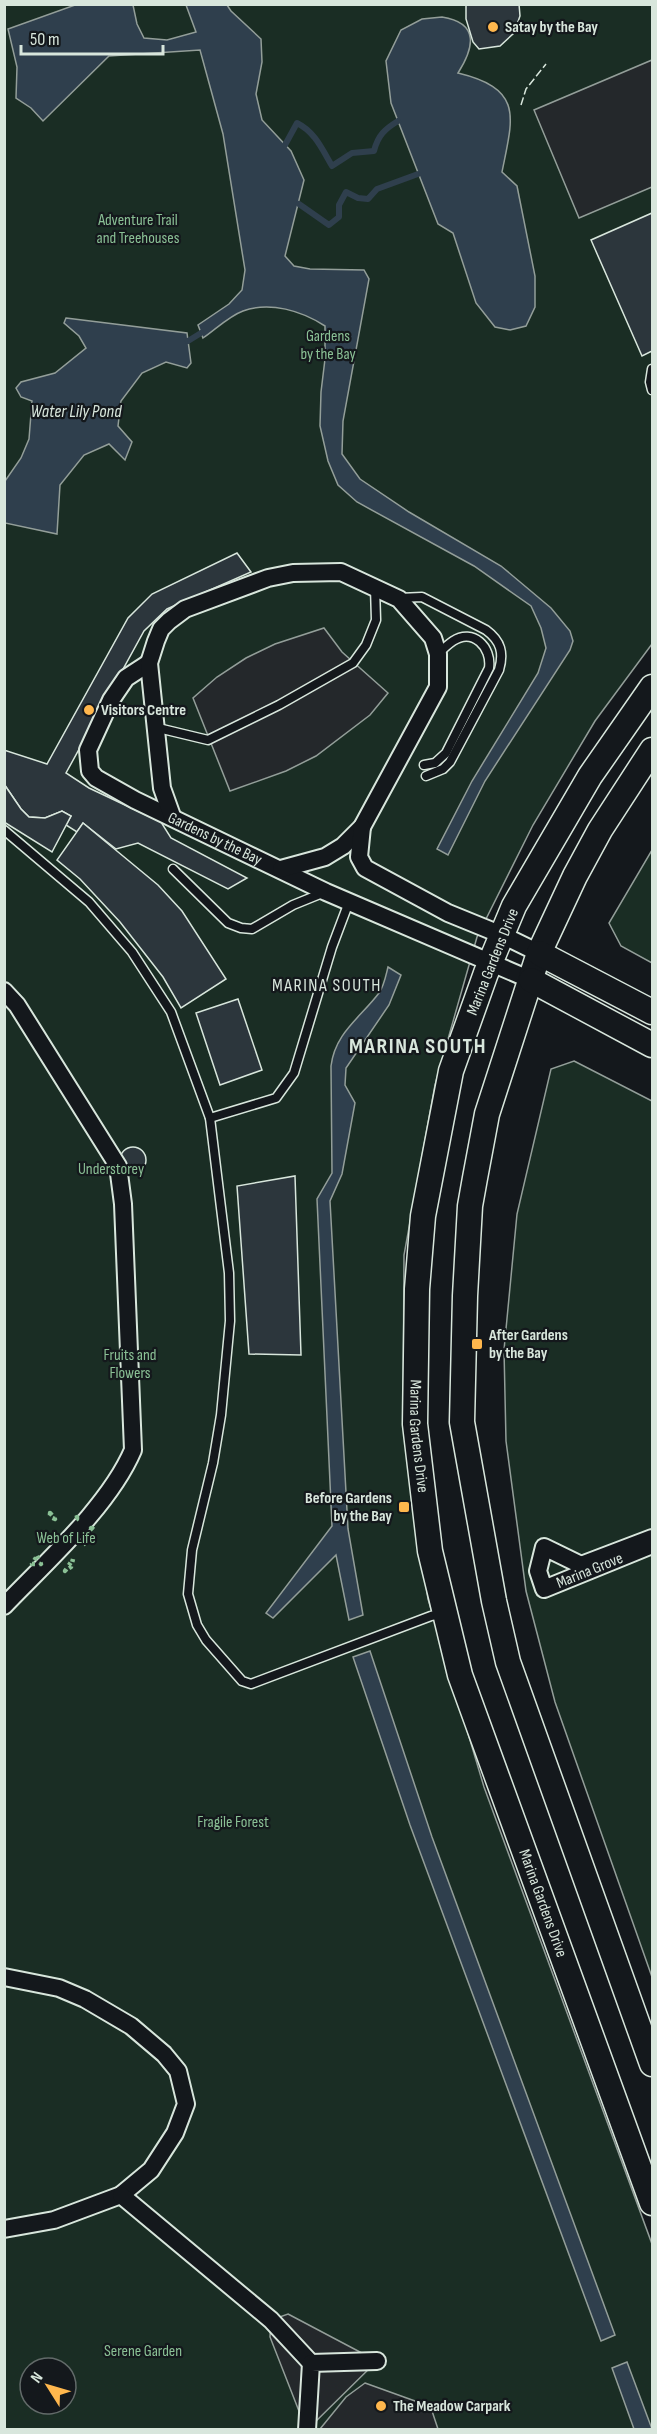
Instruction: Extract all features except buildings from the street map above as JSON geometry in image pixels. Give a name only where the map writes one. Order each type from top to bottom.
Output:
[{"type":"main road","name":"Marina Gardens Drive","points":[[652,687],[590,776],[514,906],[490,962],[451,1071],[423,1216],[417,1289],[416,1424],[430,1551],[460,1675],[652,2203]]},
{"type":"main road","points":[[652,750],[600,830],[575,876],[539,953],[487,1114],[470,1206],[462,1422],[494,1601],[508,1662],[652,2064]]},
{"type":"main road","points":[[539,953],[652,1012]]},
{"type":"main road","points":[[531,980],[652,1045]]},
{"type":"street","name":"Gardens by the Bay","points":[[280,869],[325,857],[343,846],[362,827],[438,687],[438,654],[433,638],[399,598],[341,572],[293,573],[268,578],[185,609],[161,629],[149,663],[162,788],[172,816],[326,892],[531,980]]},
{"type":"street","points":[[149,663],[126,678],[111,700],[88,750],[88,764],[96,778],[135,800],[172,816]]},
{"type":"street","name":"Gardens by the Bay","points":[[362,827],[359,857],[365,868],[448,913],[539,953]]},
{"type":"street","points":[[4,991],[17,1005],[118,1166],[123,1211],[133,1450],[126,1468],[98,1504],[4,1606]]},
{"type":"street","name":"Marina Grove","points":[[652,1538],[581,1565],[544,1546],[538,1571],[544,1589],[652,1545]]},
{"type":"street","points":[[4,1977],[59,1988],[85,1999],[131,2026],[164,2054],[178,2071],[186,2104],[175,2133],[152,2170],[121,2195],[54,2220],[4,2229]]},
{"type":"street","points":[[121,2195],[271,2320],[311,2363],[307,2430]]},
{"type":"street","points":[[311,2363],[377,2361]]},
{"type":"lane","points":[[652,369],[650,382],[652,390]]},
{"type":"lane","points":[[154,727],[208,740],[279,705],[353,663],[366,645],[376,620],[375,587]]},
{"type":"lane","points":[[399,598],[422,597],[486,630],[495,637],[501,647],[502,659],[499,670],[450,762],[444,769],[426,776]]},
{"type":"lane","points":[[424,765],[435,763],[446,753],[489,668],[491,657],[487,648],[476,639],[467,637],[454,640],[438,654]]},
{"type":"lane","points":[[4,830],[88,902],[132,952],[171,1012],[210,1118],[229,1273],[230,1321],[219,1427],[192,1550],[188,1594],[197,1624],[215,1653],[242,1681],[251,1684],[445,1612]]},
{"type":"lane","points":[[173,869],[228,923],[241,928],[252,929],[293,905],[326,892]]},
{"type":"lane","points":[[210,1118],[276,1098],[294,1073],[332,947],[349,902]]},
{"type":"green space","name":"Gardens by the Bay","points":[[5,5],[652,5],[652,644],[595,721],[533,825],[477,937],[435,1085],[404,1255],[403,1424],[428,1599],[484,1787],[652,2244],[652,2429],[5,2429]]},
{"type":"green space","points":[[652,850],[652,963],[621,946],[609,923]]},
{"type":"green space","points":[[574,1061],[652,1101],[652,1977],[555,1702],[526,1591],[506,1441],[504,1350],[517,1214],[551,1069]]},
{"type":"shaded area","points":[[652,60],[652,187],[579,218],[534,110]]},
{"type":"shaded area","points":[[324,628],[342,652],[388,693],[370,715],[316,756],[286,771],[230,791],[193,698],[217,677],[246,658],[275,644]]},
{"type":"shaded area","points":[[288,2314],[377,2361],[308,2429],[306,2429],[270,2337],[271,2320]]},
{"type":"shaded area","name":"The Meadow Carpark","points":[[365,2383],[415,2401],[432,2411],[438,2429],[320,2429],[346,2397]]},
{"type":"water","points":[[75,5],[133,5],[137,24],[144,38],[167,40],[196,32],[186,5],[227,5],[261,39],[262,62],[256,94],[262,120],[291,151],[304,180],[285,256],[294,266],[310,269],[364,270],[369,279],[343,421],[342,454],[360,479],[409,512],[501,566],[551,608],[570,631],[573,641],[570,650],[485,781],[448,855],[437,849],[472,781],[538,673],[546,648],[541,628],[531,606],[474,566],[357,502],[338,485],[328,461],[320,426],[325,326],[286,309],[253,308],[238,313],[203,338],[198,325],[229,304],[242,290],[245,270],[223,134],[200,50],[109,56],[43,121],[31,108],[16,98],[17,67],[8,29]]},
{"type":"water","points":[[442,17],[463,25],[470,38],[468,55],[458,73],[494,87],[504,97],[509,108],[509,136],[502,172],[517,186],[535,276],[535,307],[526,326],[510,330],[495,327],[476,303],[453,233],[438,224],[391,103],[386,61],[401,30],[422,19]]},
{"type":"water","name":"Water Lily Pond","points":[[66,318],[187,333],[191,363],[187,368],[166,362],[142,373],[121,401],[118,426],[132,442],[125,460],[109,444],[84,455],[60,485],[57,534],[5,523],[5,481],[21,458],[29,439],[32,401],[21,397],[16,388],[21,382],[55,373],[86,348],[79,336],[64,323]]},
{"type":"water","points":[[388,967],[401,975],[389,1005],[346,1068],[345,1085],[355,1103],[342,1174],[330,1201],[348,1529],[363,1615],[349,1620],[336,1555],[273,1618],[266,1613],[332,1526],[317,1199],[332,1173],[331,1066],[333,1054],[349,1026],[379,993]]},
{"type":"water","points":[[370,1651],[432,1837],[615,2335],[601,2341],[410,1825],[353,1657]]},
{"type":"water","points":[[627,2362],[652,2429],[634,2429],[612,2368]]},
{"type":"waterway","points":[[285,145],[297,123],[313,136],[332,166],[352,153],[374,151],[383,133],[398,121]]},
{"type":"waterway","points":[[299,204],[329,225],[339,217],[339,205],[346,192],[358,198],[368,199],[377,189],[418,174]]},
{"type":"waterway","points":[[188,341],[201,333]]},
{"type":"hedge","points":[[50,1513],[55,1519],[50,1517],[50,1513]]},
{"type":"hedge","points":[[77,1517],[77,1519],[75,1520],[74,1519],[77,1517]]},
{"type":"hedge","points":[[91,1528],[92,1528],[95,1531],[94,1531],[91,1528]]},
{"type":"hedge","points":[[42,1537],[45,1540],[40,1538],[42,1537]]},
{"type":"hedge","points":[[83,1542],[84,1544],[82,1545],[81,1543],[83,1542]]},
{"type":"hedge","points":[[37,1556],[41,1564],[32,1564],[37,1556]]},
{"type":"hedge","points":[[73,1559],[71,1567],[65,1571],[73,1559]]},
{"type":"fence","points":[[521,105],[526,89],[546,64]]},
{"type":"place","name":"Satay by the Bay","points":[[493,27]]},
{"type":"place","name":"Visitors Centre","points":[[89,710]]},
{"type":"place","name":"After Gardens by the Bay","points":[[477,1344]]},
{"type":"place","name":"Before Gardens by the Bay","points":[[404,1507]]},
{"type":"place","name":"The Meadow Carpark","points":[[381,2406]]},
{"type":"district","name":"MARINA SOUTH","points":[[327,985]]},
{"type":"district","name":"MARINA SOUTH","points":[[418,1046]]},
{"type":"park label","name":"Adventure Trail and Treehouses","points":[[138,229]]},
{"type":"park label","name":"Understorey","points":[[111,1169]]},
{"type":"park label","name":"Fruits and Flowers","points":[[130,1364]]},
{"type":"park label","name":"Web of Life","points":[[66,1538]]},
{"type":"park label","name":"Fragile Forest","points":[[233,1822]]},
{"type":"park label","name":"Serene Garden","points":[[143,2351]]}]
